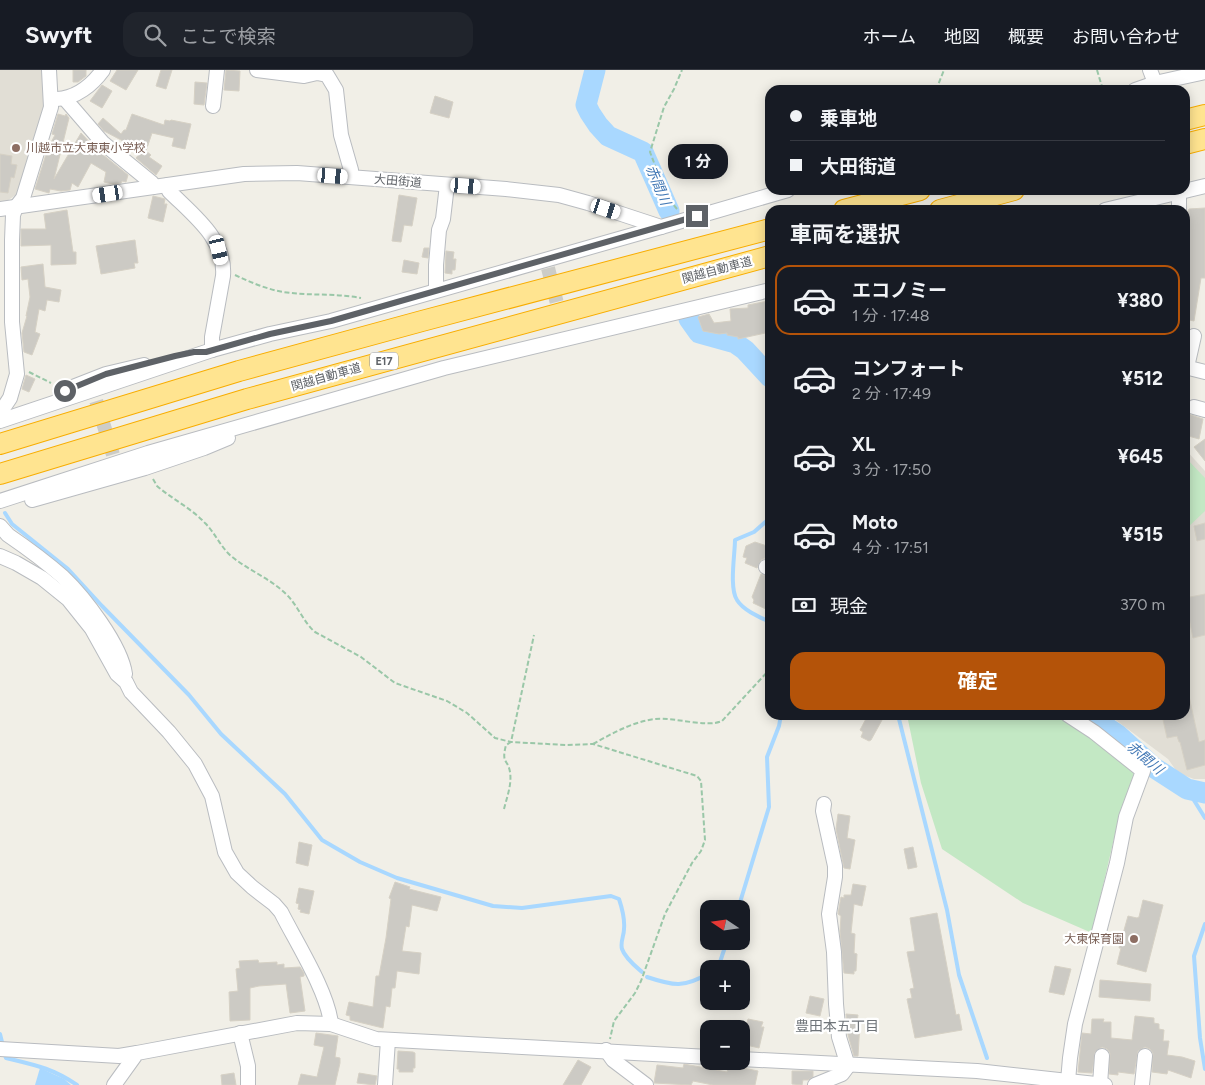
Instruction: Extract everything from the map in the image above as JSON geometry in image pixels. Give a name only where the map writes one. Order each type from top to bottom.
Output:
[{"type":"highway","points":[[1190,119],[1205,115]]},
{"type":"highway","points":[[1190,143],[1205,140]]},
{"type":"highway","points":[[863,205],[901,195]]},
{"type":"highway","points":[[958,205],[996,195]]},
{"type":"highway","name":"関越自動車道","points":[[0,444],[240,371],[765,230]]},
{"type":"highway","name":"関越自動車道","points":[[0,474],[247,399],[765,257]]},
{"type":"street","points":[[2,408],[10,398],[17,374],[6,323],[13,215],[23,198],[50,107],[49,70]]},
{"type":"street","points":[[51,100],[65,99],[82,90],[97,79],[104,70]]},
{"type":"street","points":[[213,106],[217,70]]},
{"type":"street","points":[[257,70],[304,76],[317,72],[326,75],[336,90],[341,135],[351,170],[351,177]]},
{"type":"street","points":[[1142,85],[1152,77],[1205,72]]},
{"type":"street","points":[[65,99],[103,143],[152,183],[153,187]]},
{"type":"street","name":"大田街道","points":[[0,209],[244,174],[272,173],[351,177],[559,195],[661,227]]},
{"type":"street","points":[[168,185],[169,191],[213,235],[224,269],[209,351]]},
{"type":"street","points":[[436,290],[439,230],[447,185]]},
{"type":"street","points":[[1190,190],[1205,186]]},
{"type":"street","points":[[0,422],[209,351],[270,334],[331,321],[436,290],[547,264],[661,227],[771,195]]},
{"type":"street","points":[[1119,205],[1141,197],[1160,203],[1175,195]]},
{"type":"street","points":[[1,501],[148,453],[564,333],[765,291]]},
{"type":"street","points":[[1190,352],[1194,336]]},
{"type":"street","points":[[2,408],[57,394],[106,374],[175,356],[209,351]]},
{"type":"street","points":[[1190,368],[1205,372]]},
{"type":"street","points":[[0,526],[65,579],[93,612],[110,636],[124,666],[126,682],[131,692],[169,732],[195,764],[212,796],[221,836],[230,863],[241,878],[274,904],[281,912],[321,991],[332,1024]]},
{"type":"street","points":[[0,556],[42,578],[68,599],[92,629],[117,674],[126,682]]},
{"type":"street","points":[[1068,1081],[1075,1024],[1117,862],[1126,817],[1142,771],[1094,732],[1076,720]]},
{"type":"street","points":[[824,804],[823,811],[836,866],[829,914],[834,952],[837,1021],[841,1046],[848,1066]]},
{"type":"street","points":[[5,1049],[119,1056],[297,1023],[332,1024],[376,1039],[388,1040],[700,1056]]},
{"type":"street","points":[[240,1033],[248,1066],[248,1085]]},
{"type":"street","points":[[385,1085],[388,1040]]},
{"type":"street","points":[[606,1050],[613,1060],[646,1085]]},
{"type":"street","points":[[114,1085],[137,1053]]},
{"type":"street","points":[[750,1060],[977,1072],[1100,1084],[1102,1056]]},
{"type":"street","points":[[1142,1085],[1145,1056]]},
{"type":"street","points":[[815,1085],[842,1074],[848,1066]]},
{"type":"path","points":[[679,213],[668,197],[650,152],[664,107],[682,70]]},
{"type":"path","points":[[938,85],[944,70]]},
{"type":"path","points":[[1098,70],[1102,85]]},
{"type":"path","points":[[224,269],[272,290],[349,296],[366,299],[384,306]]},
{"type":"path","points":[[152,474],[157,486],[206,524],[232,557],[268,579],[289,597],[309,626],[316,632],[361,657],[395,683],[447,701],[467,713],[495,738],[511,742],[566,745],[593,744],[697,776],[701,781],[705,840],[701,852],[692,863],[665,914],[638,987],[614,1021],[606,1050]]},
{"type":"path","points":[[504,809],[510,788],[510,770],[504,762],[503,755],[506,745],[511,742],[534,635]]},
{"type":"path","points":[[593,744],[621,729],[656,719],[715,724],[722,721],[765,674]]},
{"type":"shaded area","name":"川越市立大東東小学校","points":[[0,70],[44,70],[44,105],[21,191],[7,201],[0,201]]},
{"type":"shaded area","points":[[1190,454],[1205,471],[1205,779],[1194,779],[1178,773],[1168,759],[1116,720],[1190,720]]},
{"type":"green space","points":[[1190,462],[1205,478],[1205,511],[1190,525]]},
{"type":"green space","points":[[908,720],[1065,720],[1100,743],[1134,773],[1116,830],[1092,933],[1023,903],[942,849],[921,783]]},
{"type":"water","points":[[40,1068],[64,1079],[71,1085],[35,1085]]},
{"type":"building","points":[[73,70],[86,70],[86,76],[78,82],[73,82]]},
{"type":"building","points":[[117,70],[138,70],[126,90],[110,81]]},
{"type":"building","points":[[161,70],[172,70],[166,89],[156,86]]},
{"type":"building","points":[[226,70],[240,71],[239,91],[224,90]]},
{"type":"building","points":[[195,82],[207,83],[204,105],[194,104]]},
{"type":"building","points":[[102,85],[112,91],[102,108],[90,101]]},
{"type":"building","points":[[435,96],[453,102],[449,118],[430,113]]},
{"type":"building","points":[[58,114],[65,116],[66,114],[69,118],[54,179],[81,133],[97,150],[128,175],[126,182],[122,181],[121,183],[113,184],[104,182],[106,172],[91,163],[78,187],[72,183],[70,190],[50,189],[49,193],[35,189],[48,148],[55,135],[52,134]]},
{"type":"building","points":[[132,114],[164,125],[165,120],[191,124],[185,149],[172,146],[174,138],[152,133],[146,151],[151,155],[149,157],[162,166],[156,175],[136,158],[142,151],[104,131],[98,124],[103,118],[121,134],[126,130]]},
{"type":"building","points":[[0,154],[12,156],[11,164],[17,165],[14,178],[11,177],[8,193],[0,192]]},
{"type":"building","points":[[399,195],[417,198],[412,226],[404,225],[401,242],[392,241]]},
{"type":"building","points":[[153,196],[165,199],[164,204],[167,204],[163,222],[148,218]]},
{"type":"building","points":[[1205,208],[1205,278],[1201,278],[1194,321],[1190,320],[1190,209]]},
{"type":"building","points":[[67,210],[73,252],[76,252],[76,264],[51,265],[51,245],[21,246],[21,229],[46,229],[44,214]]},
{"type":"building","points":[[135,240],[138,263],[134,263],[135,268],[101,274],[96,246]]},
{"type":"building","points":[[424,248],[429,248],[428,258],[422,257]]},
{"type":"building","points":[[446,251],[454,252],[453,259],[456,259],[455,270],[452,270],[452,274],[445,273]]},
{"type":"building","points":[[404,260],[419,263],[417,274],[402,272]]},
{"type":"building","points":[[43,264],[45,287],[61,290],[59,302],[47,300],[45,311],[39,309],[35,332],[40,334],[32,355],[24,352],[22,333],[30,297],[28,279],[22,280],[21,267]]},
{"type":"building","points":[[765,302],[765,333],[738,339],[738,337],[727,335],[727,333],[719,334],[703,331],[698,317],[709,314],[714,323],[731,321],[730,309],[748,308],[748,305]]},
{"type":"building","points":[[26,375],[35,379],[29,392],[22,389]]},
{"type":"building","points":[[1190,414],[1203,419],[1199,439],[1190,436]]},
{"type":"building","points":[[1205,439],[1205,461],[1194,447]]},
{"type":"building","points":[[1205,523],[1205,539],[1197,541],[1194,526]]},
{"type":"building","points":[[755,542],[765,545],[765,558],[761,560],[757,568],[745,563],[747,558],[743,557],[746,546]]},
{"type":"building","points":[[761,574],[765,576],[765,609],[753,603],[752,597]]},
{"type":"building","points":[[1205,594],[1205,635],[1193,638],[1190,623],[1190,597]]},
{"type":"building","points":[[1190,701],[1199,742],[1205,740],[1205,765],[1187,770],[1177,736],[1167,738],[1163,720],[1190,720]]},
{"type":"building","points":[[865,720],[882,720],[869,741],[861,737],[863,732],[860,730]]},
{"type":"building","points":[[838,814],[850,816],[847,838],[855,840],[850,869],[844,868],[836,829]]},
{"type":"building","points":[[299,842],[312,845],[308,866],[296,863]]},
{"type":"building","points":[[913,847],[917,867],[908,869],[904,849]]},
{"type":"building","points":[[395,882],[410,887],[409,889],[441,897],[437,911],[412,905],[409,927],[406,926],[402,951],[421,953],[419,974],[397,971],[395,988],[392,988],[390,1007],[386,1006],[383,1028],[350,1020],[350,1016],[346,1015],[349,1002],[373,1007],[376,976],[379,976],[386,938],[391,899],[389,898]]},
{"type":"building","points":[[853,884],[866,886],[862,906],[854,904],[851,933],[855,934],[854,953],[857,954],[856,971],[854,971],[854,974],[844,973],[840,931],[841,916],[838,914],[841,897],[844,898],[844,895],[851,895]]},
{"type":"building","points":[[299,888],[314,891],[309,914],[300,912],[301,910],[298,909],[299,904],[296,903]]},
{"type":"building","points":[[1143,900],[1163,905],[1146,972],[1117,964],[1121,948],[1119,948],[1128,916],[1139,917]]},
{"type":"building","points":[[937,913],[956,1015],[959,1014],[962,1030],[915,1038],[907,999],[912,998],[910,989],[914,988],[907,952],[915,951],[910,918]]},
{"type":"building","points":[[258,960],[259,963],[277,962],[277,965],[284,964],[284,968],[300,967],[304,973],[304,976],[300,977],[305,1011],[290,1013],[286,984],[259,986],[250,988],[250,1020],[230,1021],[229,992],[238,991],[236,969],[240,968],[239,961]]},
{"type":"building","points":[[1055,966],[1071,969],[1064,995],[1049,992]]},
{"type":"building","points":[[1100,980],[1151,984],[1150,1001],[1099,997]]},
{"type":"building","points":[[810,996],[824,999],[820,1016],[806,1013]]},
{"type":"building","points":[[846,1014],[858,1015],[857,1022],[860,1022],[858,1056],[854,1056],[848,1035]]},
{"type":"building","points":[[1135,1016],[1154,1018],[1154,1023],[1159,1024],[1159,1029],[1164,1030],[1163,1041],[1169,1041],[1167,1055],[1195,1061],[1191,1078],[1168,1070],[1167,1074],[1152,1072],[1153,1053],[1145,1047],[1138,1051],[1134,1074],[1118,1072],[1118,1075],[1109,1074],[1110,1053],[1102,1047],[1095,1052],[1092,1073],[1078,1072],[1082,1033],[1091,1034],[1092,1019],[1104,1019],[1103,1022],[1111,1022],[1111,1038],[1132,1040]]},
{"type":"building","points":[[748,1019],[763,1022],[761,1027],[764,1027],[759,1048],[750,1046],[750,1020]]},
{"type":"building","points":[[316,1033],[338,1036],[335,1057],[340,1058],[340,1063],[335,1085],[298,1085],[301,1074],[317,1077],[324,1047],[314,1045]]},
{"type":"building","points":[[398,1051],[415,1053],[415,1068],[413,1068],[413,1072],[399,1072],[399,1069],[397,1069]]},
{"type":"building","points":[[578,1060],[591,1067],[581,1085],[563,1085]]},
{"type":"building","points":[[684,1064],[700,1067],[700,1070],[727,1072],[728,1070],[758,1071],[755,1085],[713,1085],[693,1081],[691,1085],[654,1083],[657,1065],[683,1068]]},
{"type":"building","points":[[792,1071],[813,1071],[813,1077],[803,1080],[802,1085],[792,1084]]},
{"type":"building","points":[[234,1073],[236,1085],[222,1085],[221,1075]]},
{"type":"building","points":[[359,1073],[377,1076],[375,1085],[357,1083]]},
{"type":"waterway","name":"赤間川","points":[[595,70],[586,105],[590,113],[608,136],[643,152],[669,211]]},
{"type":"waterway","name":"赤間川","points":[[689,319],[699,333],[735,343],[745,350],[765,372]]},
{"type":"waterway","points":[[5,513],[12,524],[68,569],[189,695],[221,734],[285,794],[322,840],[360,862],[397,878],[493,906],[522,908],[611,896],[619,899],[624,921],[622,949],[628,959],[642,972]]},
{"type":"waterway","points":[[765,522],[754,532],[735,540],[733,579],[733,588],[740,604],[765,620]]},
{"type":"waterway","points":[[741,900],[769,807],[767,757],[780,720]]},
{"type":"waterway","points":[[899,720],[947,910],[959,975],[987,1058]]},
{"type":"waterway","name":"赤間川","points":[[1096,720],[1118,735],[1153,767],[1187,789],[1205,793]]},
{"type":"waterway","points":[[1187,789],[1205,818]]},
{"type":"waterway","points":[[1205,924],[1194,956],[1200,1038],[1205,1069]]},
{"type":"waterway","points":[[721,960],[724,950]]},
{"type":"waterway","points":[[647,977],[672,984],[686,983],[700,978]]},
{"type":"waterway","points":[[0,1034],[3,1046]]},
{"type":"waterway","points":[[4,1053],[6,1058],[51,1071],[77,1085]]},
{"type":"tunnel","points":[[894,195],[897,205]]},
{"type":"tunnel","points":[[548,268],[563,327]]},
{"type":"tunnel","points":[[90,381],[119,474]]},
{"type":"place","name":"川越市立大東東小学校","points":[[16,148]]},
{"type":"place","name":"大東保育園","points":[[1134,939]]},
{"type":"district","name":"豊田本五丁目","points":[[837,1026]]},
{"type":"route","points":[[65,391],[106,374],[175,356],[194,352],[206,352],[270,334],[331,321],[697,216]]}]
